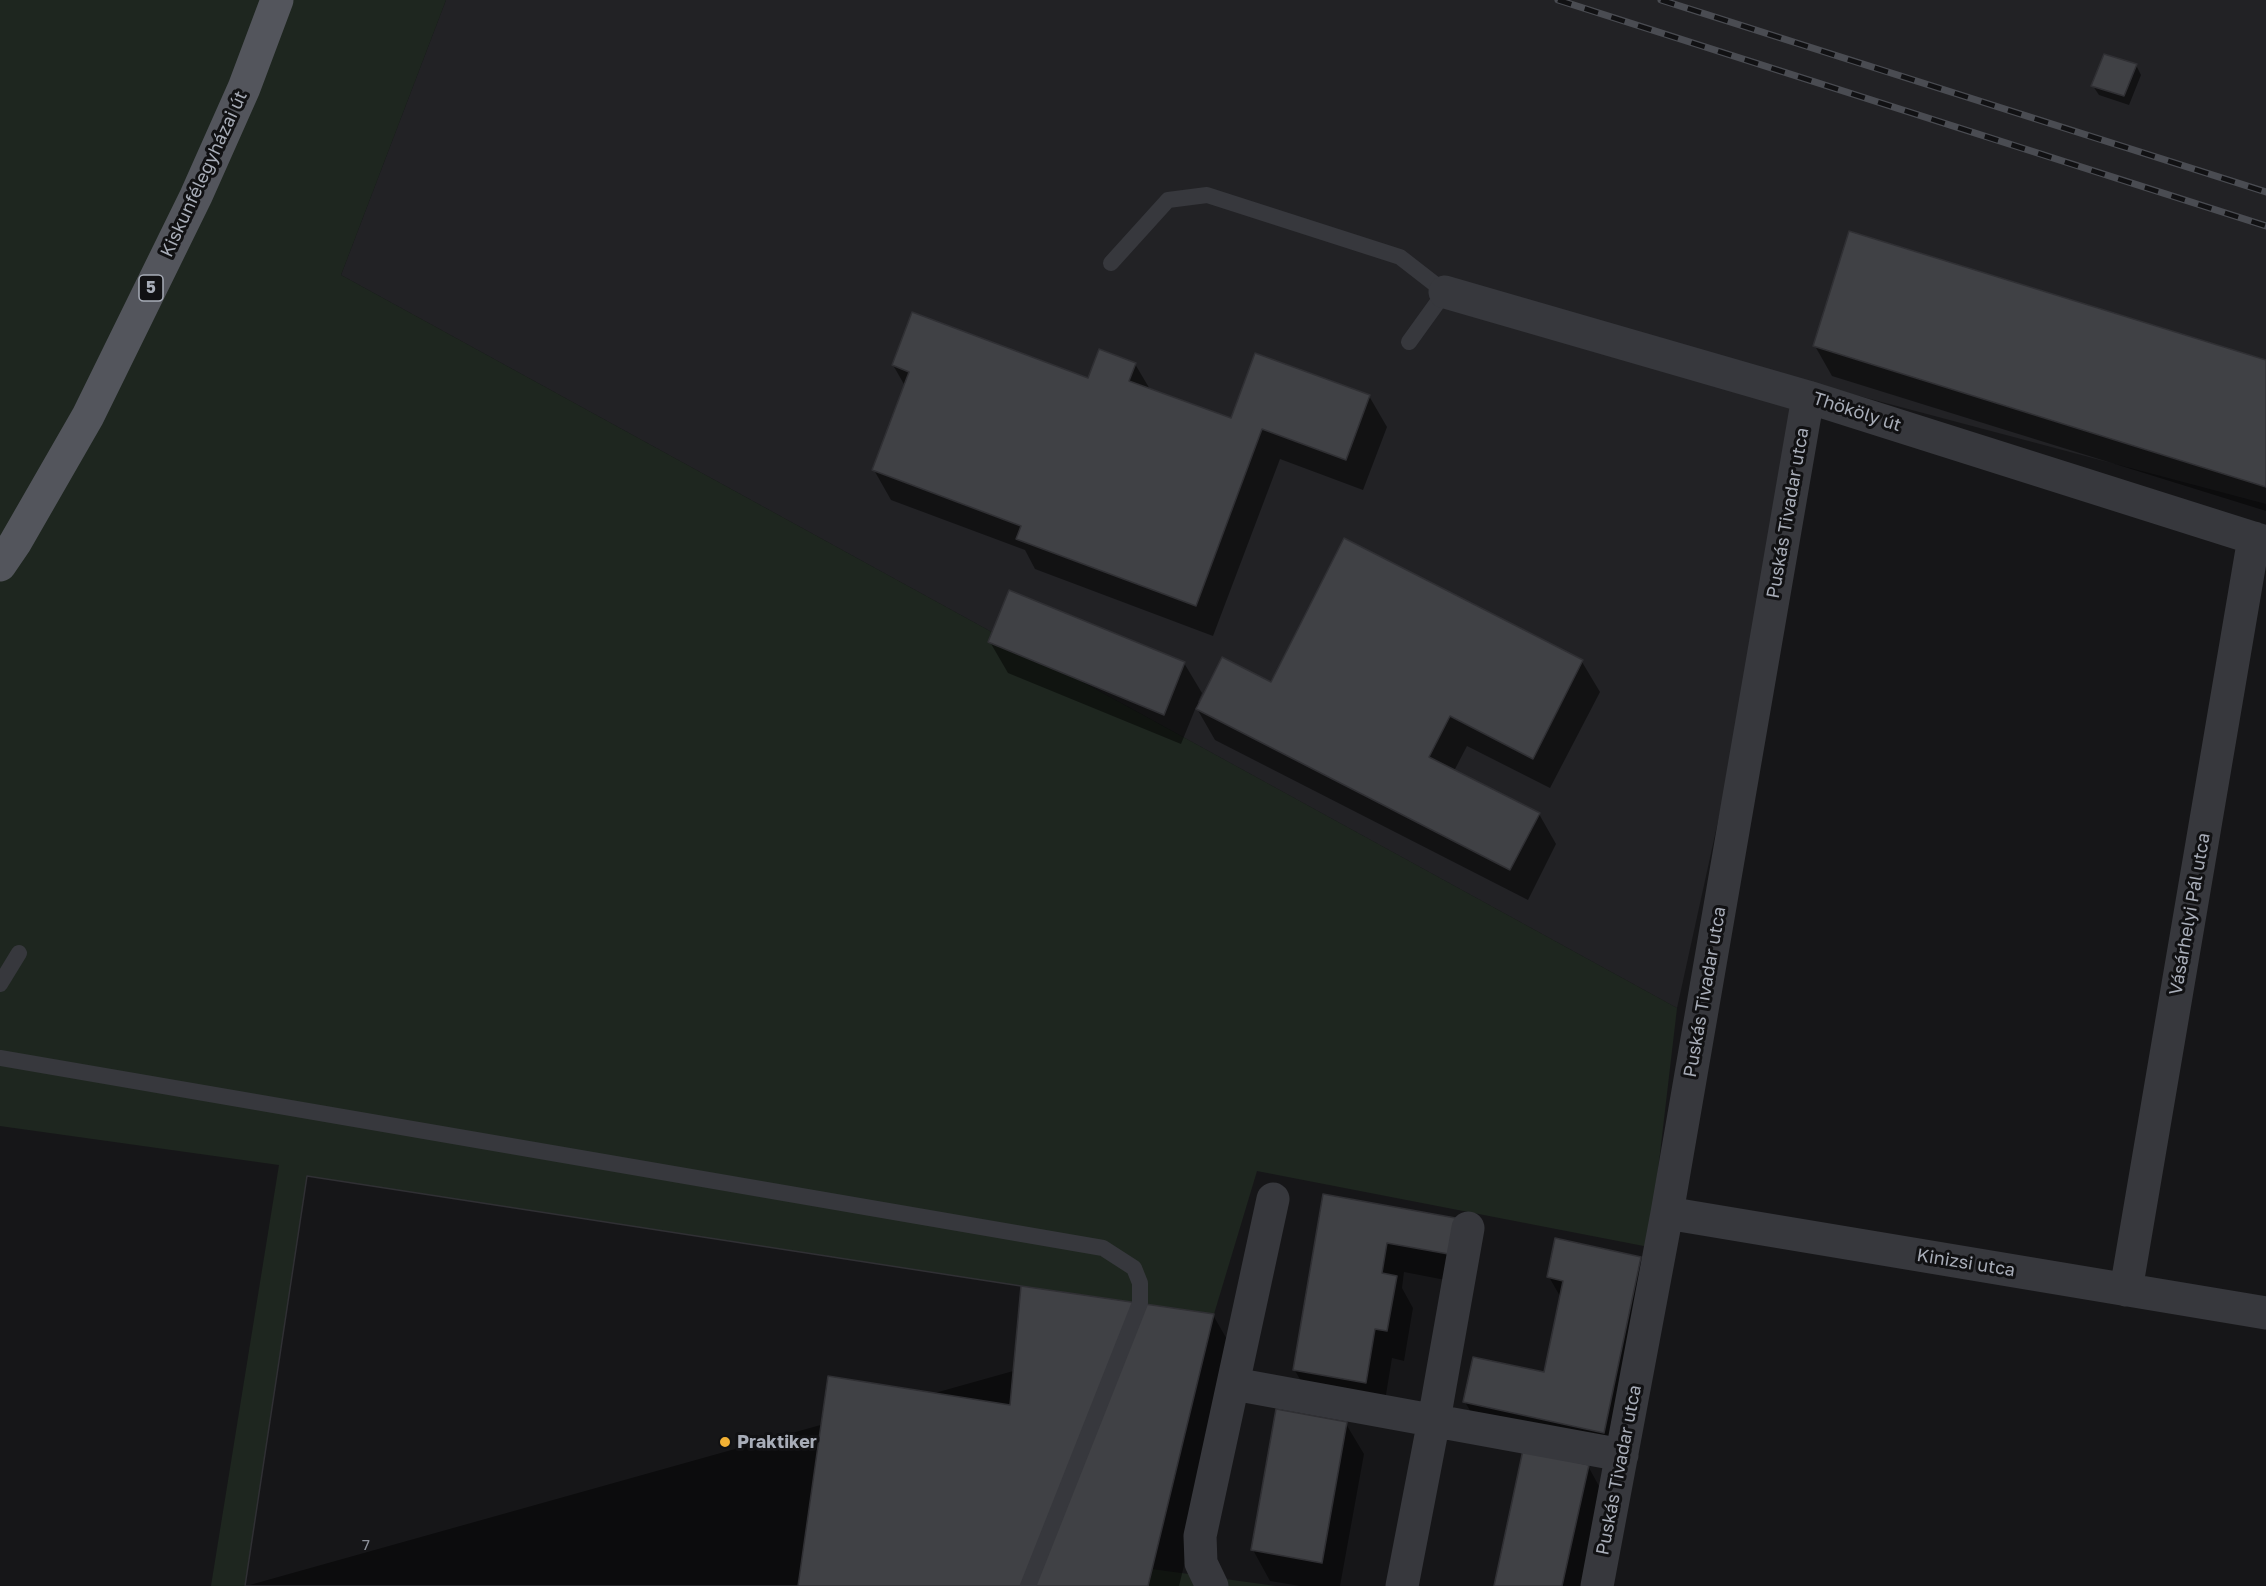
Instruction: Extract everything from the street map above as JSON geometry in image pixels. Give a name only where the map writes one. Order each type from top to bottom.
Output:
[{"type":"main road","name":"Kiskunfélegyházai út","points":[[0,565],[88,416],[192,206],[244,88],[277,0]]},
{"type":"street","name":"Thököly út","points":[[1445,292],[1808,397],[2260,540]]},
{"type":"street","name":"Puskás Tivadar utca","points":[[1597,1586],[1666,1213],[1808,397]]},
{"type":"street","name":"Vásárhelyi Pál utca","points":[[2126,1290],[2260,540]]},
{"type":"street","points":[[1212,1586],[1201,1563],[1200,1536],[1273,1200]]},
{"type":"street","name":"Kinizsi utca","points":[[1666,1213],[2266,1313]]},
{"type":"street","points":[[1402,1586],[1468,1228]]},
{"type":"street","points":[[1234,1384],[1622,1455]]},
{"type":"lane","points":[[1111,263],[1168,200],[1207,195],[1400,257],[1445,292],[1409,342]]},
{"type":"lane","points":[[0,984],[19,953]]},
{"type":"lane","points":[[0,1058],[1103,1248],[1134,1268],[1140,1283],[1140,1303],[1028,1586]]},
{"type":"shaded area","points":[[0,0],[446,0],[341,275],[1677,1008],[1649,1247],[1257,1171],[1214,1314],[307,1176],[245,1586],[211,1586],[279,1165],[0,1126]]},
{"type":"shaded area","points":[[446,0],[2266,0],[2266,504],[1814,384],[1677,1008],[341,275]]},
{"type":"shaded area","points":[[1152,1569],[1276,1586],[1148,1586]]},
{"type":"building","points":[[2104,54],[2137,64],[2124,96],[2091,86]]},
{"type":"building","points":[[1849,231],[2266,360],[2266,487],[1813,346]]},
{"type":"building","points":[[912,312],[1088,378],[1099,349],[1136,363],[1129,381],[1231,418],[1255,353],[1370,395],[1346,460],[1262,429],[1196,606],[1016,539],[1021,526],[872,470],[909,372],[892,365]]},
{"type":"building","points":[[1344,538],[1583,660],[1533,759],[1450,716],[1429,757],[1540,813],[1510,870],[1196,709],[1222,657],[1271,682]]},
{"type":"building","points":[[1009,590],[1185,662],[1164,715],[988,642]]},
{"type":"building","name":"Praktiker","points":[[307,1176],[1214,1314],[1148,1586],[245,1586]]},
{"type":"building","name":"Praktiker","points":[[307,1176],[1021,1286],[1010,1405],[828,1376],[798,1586],[245,1586]]},
{"type":"building","points":[[1323,1194],[1461,1219],[1454,1255],[1387,1243],[1382,1273],[1397,1276],[1387,1331],[1375,1329],[1366,1383],[1293,1370]]},
{"type":"building","points":[[1555,1238],[1641,1257],[1604,1433],[1463,1402],[1473,1357],[1544,1372],[1563,1281],[1547,1277]]},
{"type":"building","points":[[1276,1409],[1347,1422],[1322,1563],[1251,1550]]},
{"type":"building","points":[[1523,1450],[1589,1465],[1562,1586],[1494,1586]]},
{"type":"railway","points":[[1558,0],[2266,226]]},
{"type":"railway","points":[[1661,0],[2266,192]]},
{"type":"place","name":"Praktiker","points":[[725,1442]]}]
